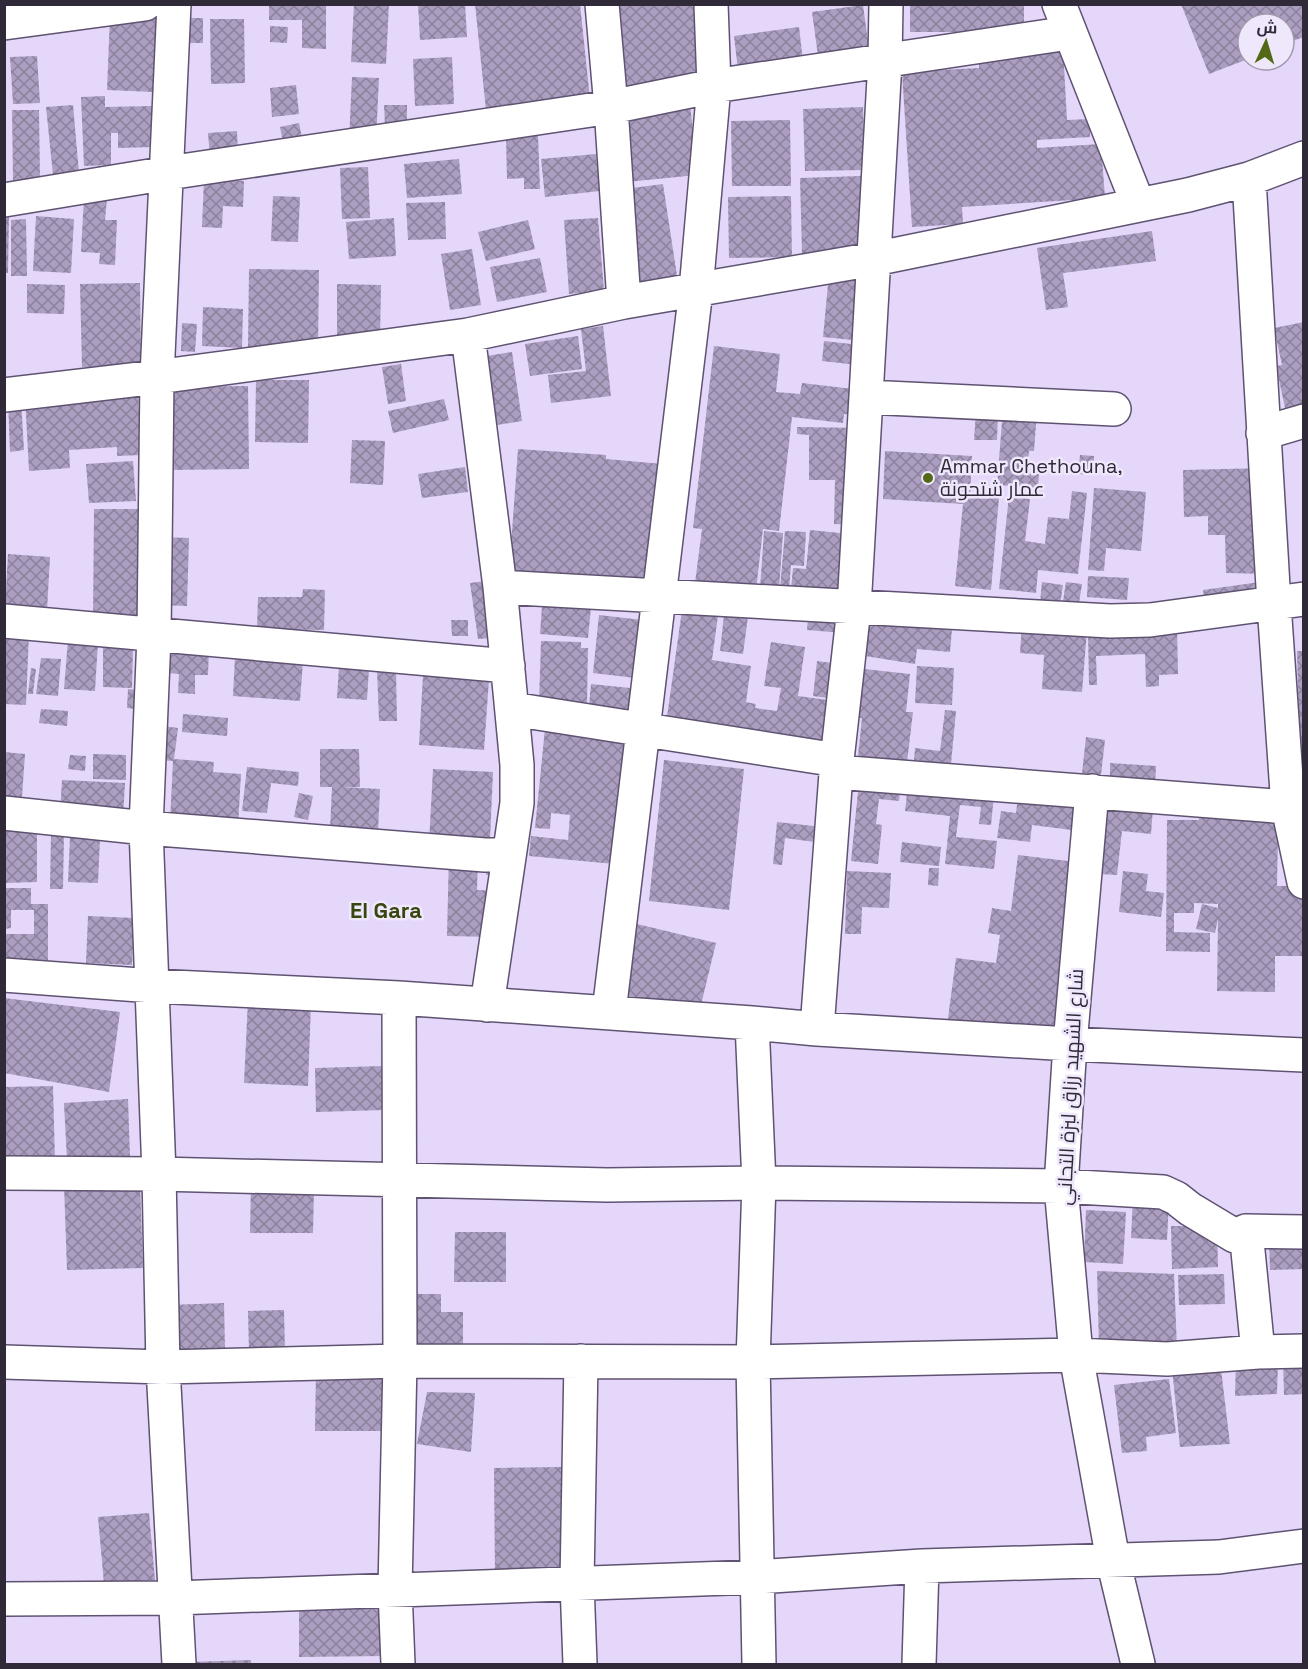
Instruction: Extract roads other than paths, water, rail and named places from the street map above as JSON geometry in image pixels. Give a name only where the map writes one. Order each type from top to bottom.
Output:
[{"type":"street","points":[[4,23],[145,4]]},
{"type":"street","points":[[174,4],[158,377],[154,636],[146,828],[159,1174],[163,1367],[179,1665]]},
{"type":"street","points":[[602,4],[624,302]]},
{"type":"street","points":[[609,1012],[696,290],[714,86],[711,4]]},
{"type":"street","points":[[817,1029],[837,766],[854,608],[885,60],[886,4]]},
{"type":"street","points":[[4,200],[168,173],[611,107],[714,86],[885,60],[1064,19],[1138,204]]},
{"type":"street","points":[[4,395],[158,377],[468,335],[624,302],[874,259],[1138,204],[1249,179],[1304,158]]},
{"type":"street","points":[[1249,179],[1263,433],[1289,601],[1288,807],[1304,882]]},
{"type":"street","points":[[468,335],[500,587],[517,765],[517,803],[487,1005]]},
{"type":"street","points":[[866,398],[1114,409]]},
{"type":"street","points":[[1263,433],[1304,421]]},
{"type":"street","points":[[500,587],[1110,621],[1150,620],[1289,601]]},
{"type":"street","points":[[4,621],[508,666]]},
{"type":"street","points":[[512,709],[643,729],[837,766],[1092,791],[1288,807]]},
{"type":"street","name":"شارع الشهيد رزاق لبزة التجاني","points":[[1092,791],[1070,1044],[1061,1186],[1076,1355],[1113,1560],[1138,1665]]},
{"type":"street","points":[[4,813],[146,828],[508,855]]},
{"type":"street","points":[[4,975],[153,986],[399,998],[817,1029],[1304,1055]]},
{"type":"street","points":[[398,1665],[395,1590],[400,1361],[399,998]]},
{"type":"street","points":[[752,1023],[759,1184],[753,1362],[759,1665]]},
{"type":"street","points":[[4,1173],[159,1174],[607,1185],[1061,1186],[1163,1191],[1235,1236],[1246,1231],[1304,1232]]},
{"type":"street","points":[[1246,1231],[1258,1352]]},
{"type":"street","points":[[4,1362],[163,1367],[400,1361],[753,1362],[1076,1355],[1167,1359],[1258,1352],[1304,1352]]},
{"type":"street","points":[[580,1665],[577,1583],[581,1361]]},
{"type":"street","points":[[4,1599],[175,1598],[756,1577],[922,1566],[1219,1557],[1304,1546]]},
{"type":"street","points":[[919,1665],[922,1566]]},
{"type":"place","name":"Ammar Chethouna, عمار شتحونة","points":[[928,478]]},
{"type":"district","name":"El Gara","points":[[386,910]]}]
